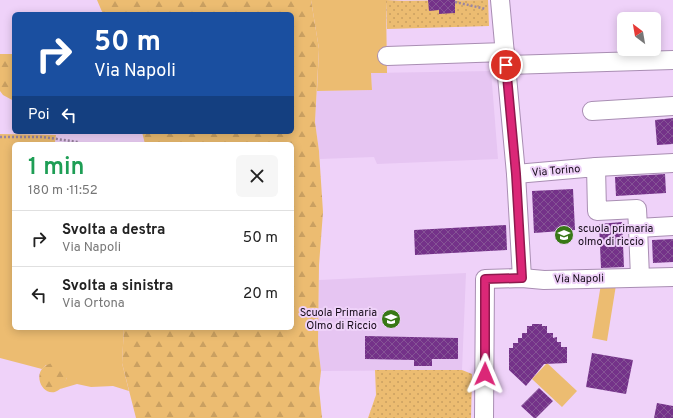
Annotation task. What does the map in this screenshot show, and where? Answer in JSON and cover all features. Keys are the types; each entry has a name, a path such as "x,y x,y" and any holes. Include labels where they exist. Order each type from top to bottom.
{"street":[{"path":"500,4 516,174 522,278"},
{"path":"387,56 506,59 673,60"},
{"path":"592,111 673,106"},
{"name":"Via Torino","path":"516,174 673,163"},
{"name":"Via Torino","path":"596,168 597,211 637,209 640,277"},
{"path":"638,228 673,226"},
{"name":"Via Napoli","path":"484,418 485,279 522,278 544,280 673,276"}],"path":[{"path":"455,2 489,10 500,4"},
{"path":"0,137 43,137 78,142"}],"shaded area":[{"path":"491,71 498,159 377,164 374,157 320,159 315,122 317,91 372,90 371,73"},
{"name":"Scuola Primaria Olmo di Riccio","path":"466,273 462,370 321,371 318,345 319,280"}],"green space":[{"path":"97,0 311,0 319,49 315,122 319,151 323,212 319,265 318,345 321,371 319,388 322,418 136,418 122,363 124,330 294,330 294,142 144,142 142,134 294,134 294,12 102,12"},
{"path":"311,0 403,0 386,1 387,73 371,73 372,90 317,91 319,49"},
{"path":"488,0 489,26 387,29 386,1"},
{"path":"0,54 12,54 12,100 3,95 0,91"},
{"path":"0,134 56,135 55,142 12,142 12,330 124,330 122,363 129,391 113,386 91,387 77,384 60,389 67,378 46,365 42,369 0,358"},
{"path":"601,284 616,285 607,341 592,338"},
{"path":"52,363 58,363 64,367 67,378 61,388 54,392 48,392 44,389 39,378 40,372 45,366"},
{"path":"547,363 577,391 562,407 532,379"},
{"path":"375,370 462,370 472,374 471,418 368,418 376,395"}],"building":[{"path":"428,0 455,0 455,13 439,14 439,10 429,11"},
{"path":"673,118 673,144 657,145 655,120"},
{"path":"665,174 666,193 616,196 615,177"},
{"path":"573,189 575,230 534,233 532,191"},
{"path":"622,222 624,267 601,268 599,224"},
{"path":"506,225 507,250 415,255 414,230"},
{"path":"673,239 673,262 653,263 652,240"},
{"path":"532,324 542,324 542,326 547,326 547,333 553,333 553,338 557,337 557,342 561,342 561,347 567,347 567,363 544,364 526,386 509,370 509,348 513,348 513,343 518,343 518,338 522,338 522,333 527,333 527,326 532,326"},
{"path":"365,336 458,338 458,359 432,359 432,366 414,366 414,360 365,359"},
{"path":"592,353 633,360 626,394 586,387"},
{"path":"539,388 553,401 536,418 534,418 521,406"},
{"path":"657,403 673,406 673,418 654,418"}],"place":[{"name":"scuola primaria olmo di riccio","path":"564,235"},
{"name":"Scuola Primaria Olmo di Riccio","path":"391,319"}],"route":[{"path":"485,374 485,279 522,278 522,247 506,65"}]}
